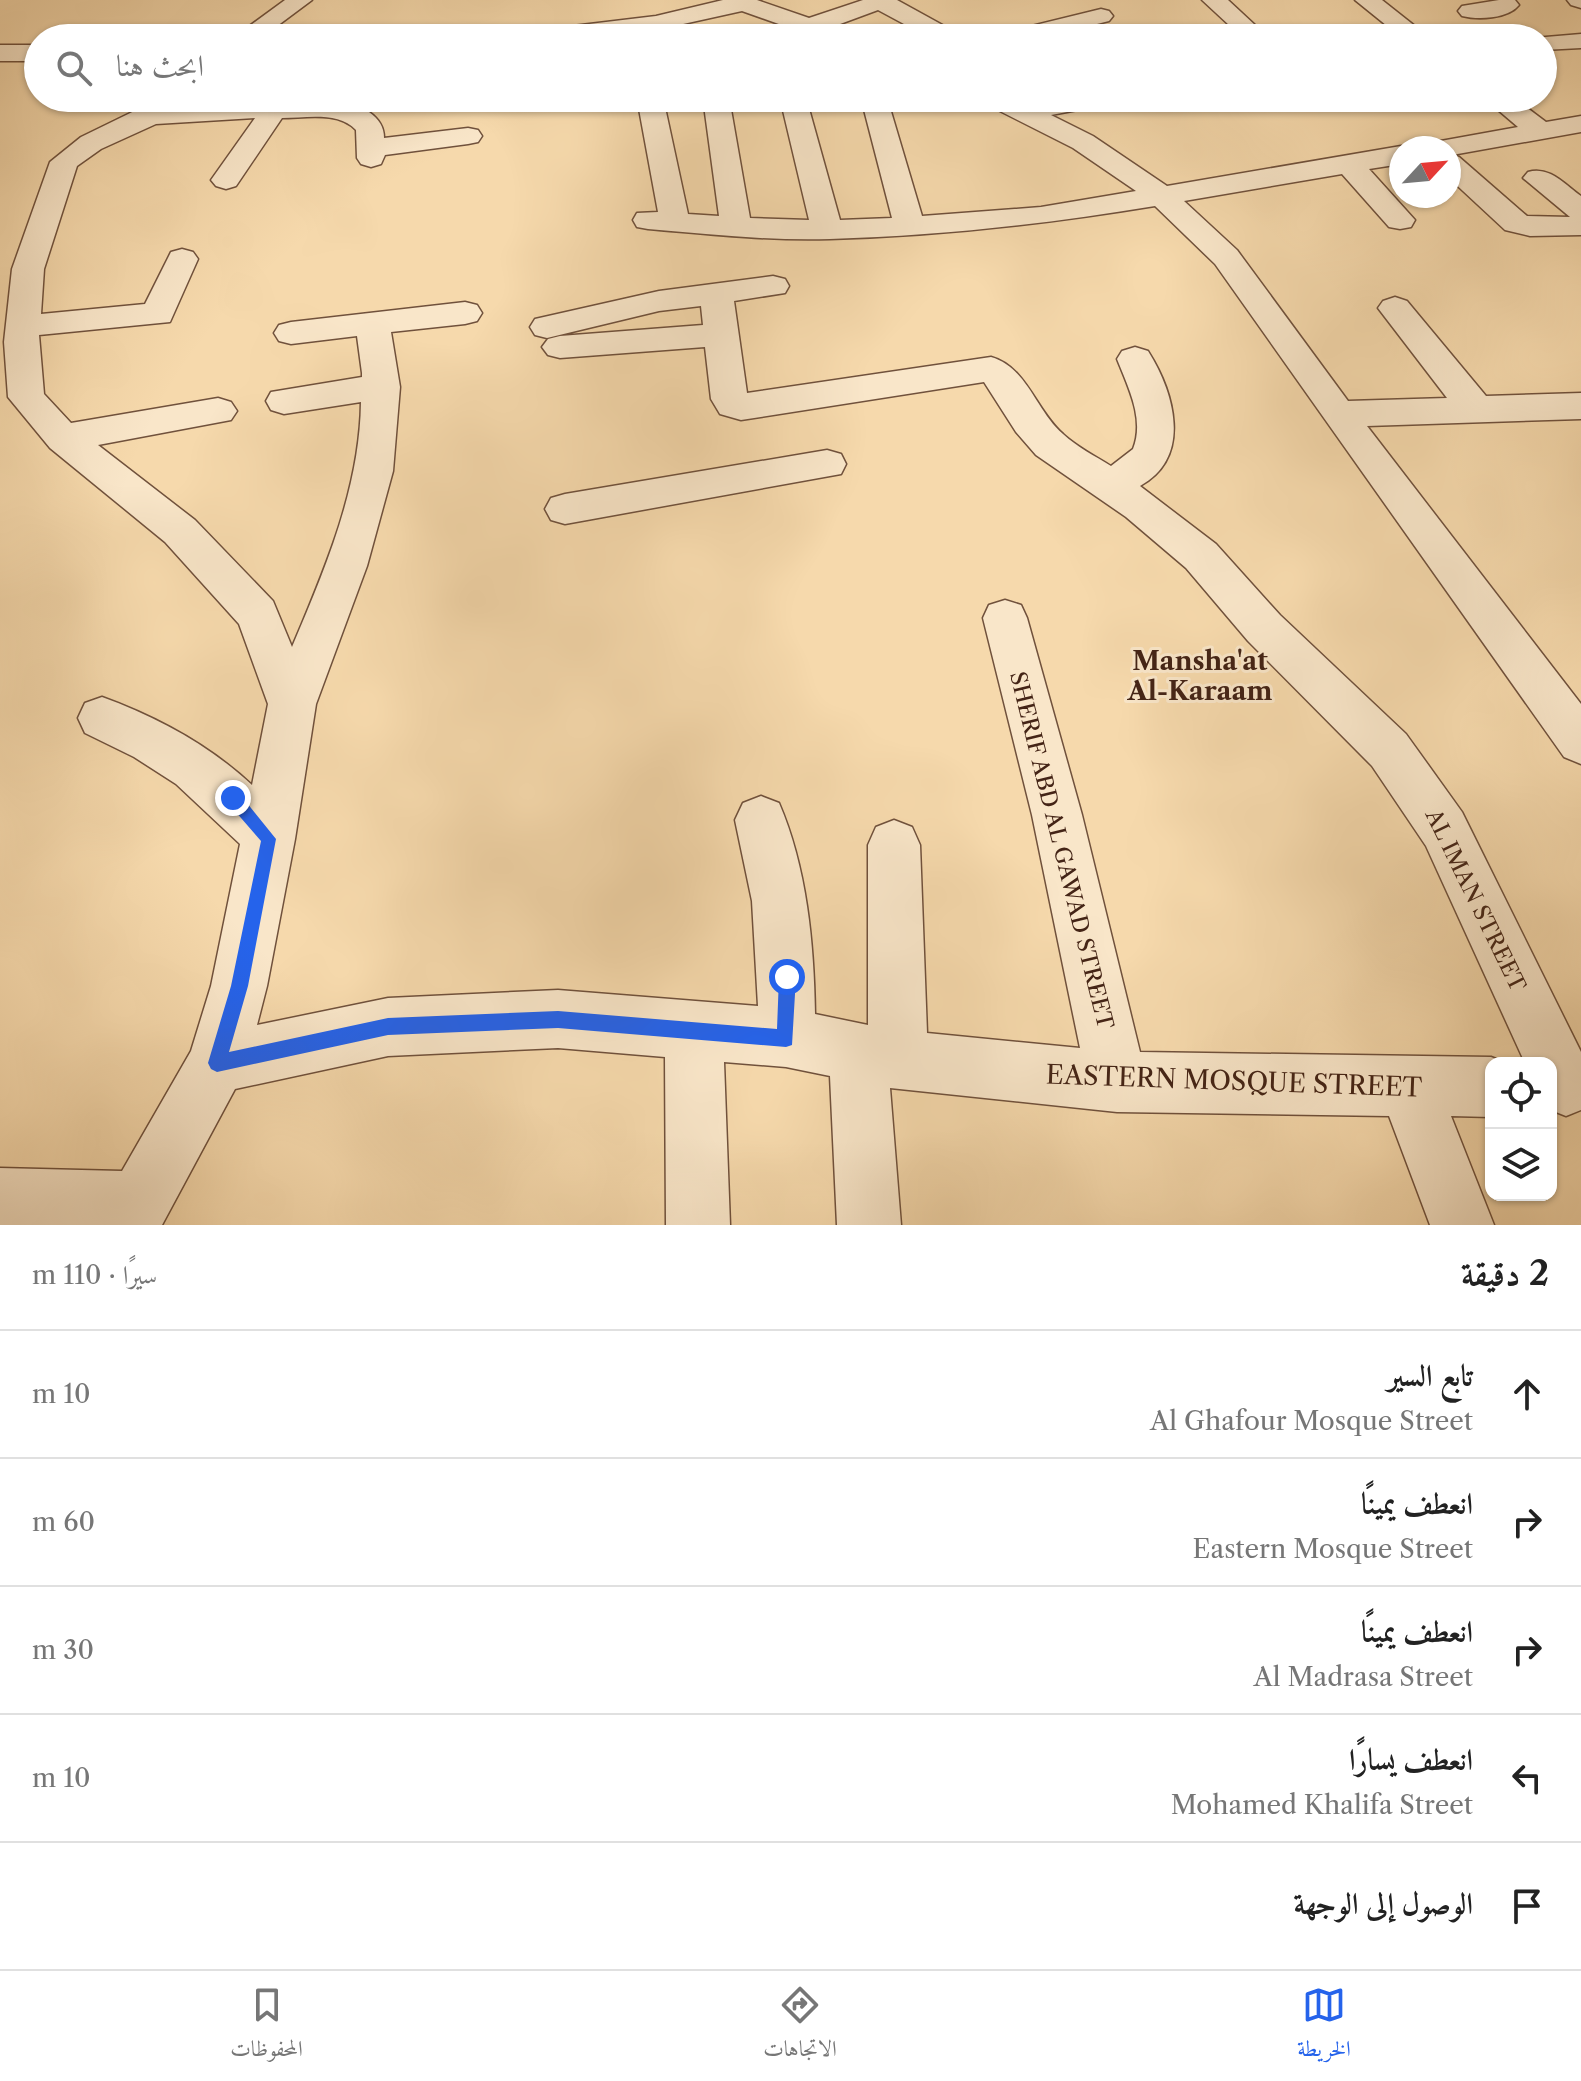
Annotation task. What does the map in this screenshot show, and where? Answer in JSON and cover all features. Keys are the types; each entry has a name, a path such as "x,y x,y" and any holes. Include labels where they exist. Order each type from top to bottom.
{"street":[{"path":"265,24 300,0"},
{"path":"1214,0 1241,24"},
{"path":"1367,0 1399,24"},
{"path":"817,24 883,1 923,24"},
{"path":"674,24 740,2 805,24"},
{"path":"1470,11 1504,8 1504,2"},
{"path":"1074,24 1100,16"},
{"path":"1557,42 1581,41"},
{"path":"0,53 24,53"},
{"path":"155,112 91,143 64,162 14,271 13,408 63,438 180,531 257,614 292,704"},
{"path":"226,180 273,112"},
{"path":"346,112 359,117 370,128 372,153 468,136"},
{"path":"651,112 662,221 736,227 827,230 910,228 1041,216 1389,157"},
{"path":"718,112 736,227"},
{"path":"797,112 827,230"},
{"path":"878,112 910,228"},
{"path":"1024,112 1083,142 1160,194 1226,257 1338,414 1580,737"},
{"path":"1516,112 1542,132"},
{"path":"1461,145 1581,124"},
{"path":"1349,164 1400,220"},
{"path":"1461,174 1513,221 1530,227 1581,226"},
{"path":"1538,178 1581,211"},
{"path":"15,337 158,314 182,259"},
{"path":"722,335 554,337 618,309 716,292 773,286"},
{"path":"716,292 729,399 752,477"},
{"path":"1395,308 1475,408"},
{"path":"291,333 465,313"},
{"path":"0,1200 133,1215 217,1063 239,986 292,704 366,504 379,442 382,387 372,324"},
{"path":"1108,485 1141,466 1152,451 1157,435 1157,419 1135,359"},
{"name":"AL IMAN STREET","path":"733,405 741,407 985,368 1002,377 1029,423 1050,445 1161,522 1201,556 1264,628 1389,750 1418,787 1444,829 1566,1087"},
{"path":"284,401 382,387"},
{"path":"1338,414 1581,406"},
{"path":"63,438 218,411"},
{"path":"565,509 827,464"},
{"name":"SHERIF ABD AL GAWAD STREET","path":"1005,618 1057,815 1117,1082"},
{"path":"102,718 150,738 193,766 233,798 269,839"},
{"path":"761,820 775,869 784,920 786,1038"},
{"path":"869,1225 894,845"},
{"name":"EASTERN MOSQUE STREET","path":"217,1063 388,1027 558,1019 786,1038 878,1056 1117,1082 1485,1087"},
{"path":"694,1031 698,1225"},
{"path":"1409,1088 1462,1225"}],"district":[{"name":"Mansha'at Al-Karaam","path":"1200,676"}],"route":[{"path":"233,798 269,839 239,986 217,1063 388,1027 558,1019 786,1038 787,977"}]}
